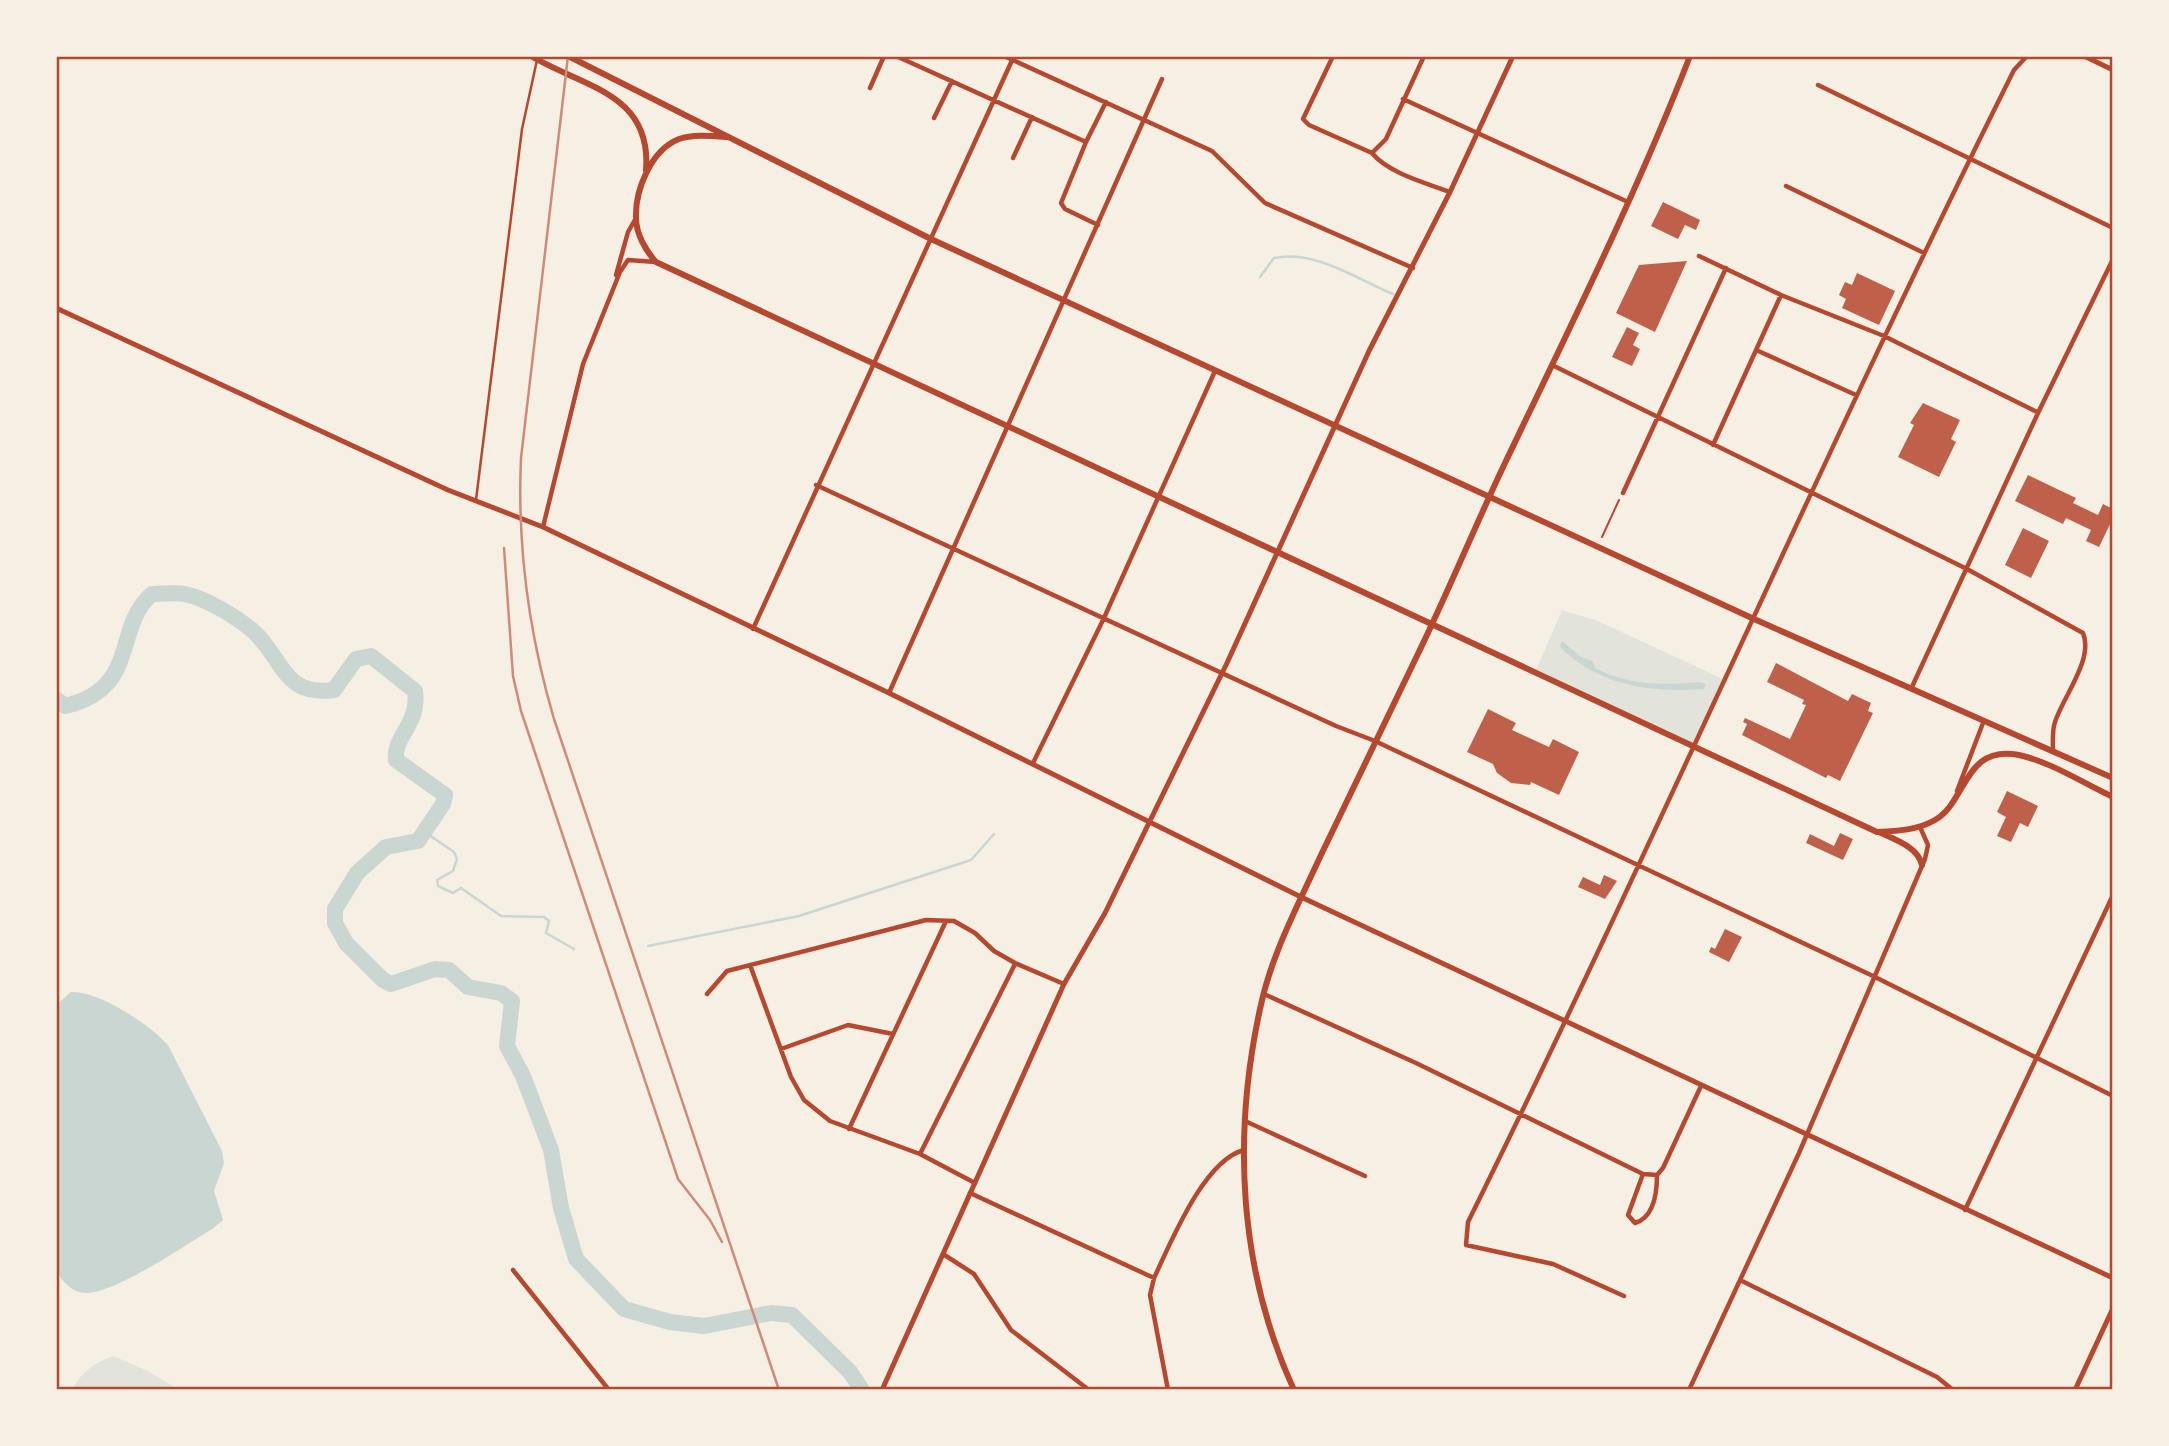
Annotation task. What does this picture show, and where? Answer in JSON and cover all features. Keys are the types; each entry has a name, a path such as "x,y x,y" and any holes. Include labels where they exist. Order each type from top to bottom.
{"main road":[{"path":"568,56 931,239 1754,619 1983,723 2053,750 2113,778"},
{"path":"1294,1390 1277,1354 1251,1260 1244,1150 1245,1121 1252,1049 1263,993 1301,897 1434,622 1628,202 1690,56"},
{"path":"535,57 614,96 641,127 648,148 636,218 647,252 656,262 1695,744 1912,850 1920,857 1922,865"},
{"path":"646,172 659,153 677,140 728,137"},
{"path":"1877,832 1920,827 1938,819 1972,771 1992,756 2018,755 2033,760 2113,797"}],"street":[{"path":"870,88 884,56"},
{"path":"896,56 1086,142"},
{"path":"1004,56 1212,151 1265,203 1413,268"},
{"path":"1333,56 1303,119 1309,125 1372,153 1377,159 1396,169 1450,192"},
{"path":"1372,153 1386,139 1423,56"},
{"path":"882,1390 1064,984 1105,913 1513,56"},
{"path":"1624,1296 1553,1264 1466,1245 1468,1222 1566,1022 1636,866 1754,619 1884,336 2014,70 2026,56"},
{"path":"2084,56 2113,70"},
{"path":"753,629 872,362 1013,58"},
{"path":"889,693 1162,79"},
{"path":"934,118 952,81"},
{"path":"1818,85 2113,228"},
{"path":"1403,99 1628,202"},
{"path":"1098,225 1065,209 1061,203 1106,102"},
{"path":"1013,158 1031,117"},
{"path":"1786,186 1924,253"},
{"path":"543,527 583,364 615,283 628,232 636,218"},
{"path":"1699,256 1781,295 1884,336 2038,412"},
{"path":"1911,690 2038,412 2113,259"},
{"path":"615,283 628,260 656,262"},
{"path":"1623,493 1726,268"},
{"path":"1713,445 1781,295"},
{"path":"56,308 414,475 543,527 1033,763 1301,897 2113,1278"},
{"path":"1756,350 1856,396"},
{"path":"1552,365 1967,569 2083,633 2087,642 2083,658 2053,725 2053,750"},
{"path":"1033,763 1104,618 1215,371"},
{"path":"816,485 1375,741 1873,976 2113,1096"},
{"path":"1956,795 1983,723"},
{"path":"1689,1390 1742,1281 1922,865 1928,845 1920,827"},
{"path":"1965,1210 2113,895"},
{"path":"707,994 727,971 926,920 954,921 975,933 994,951 1064,984"},
{"path":"849,1129 946,920"},
{"path":"920,1154 1015,963"},
{"path":"750,965 804,1100 830,1121 920,1154 975,1182"},
{"path":"1263,993 1643,1174 1657,1175"},
{"path":"781,1048 848,1025 893,1034"},
{"path":"1643,1174 1628,1215 1635,1223 1645,1217 1655,1201 1657,1175 1667,1160 1701,1086"},
{"path":"1245,1121 1365,1176"},
{"path":"1168,1390 1150,1294 1154,1278 1212,1172 1233,1153 1244,1150"},
{"path":"970,1193 1154,1278"},
{"path":"943,1254 974,1274 1011,1330 1089,1390"},
{"path":"513,1270 609,1390"},
{"path":"1742,1281 1937,1377 1953,1390"},
{"path":"2075,1390 2113,1308"}],"lane":[{"path":"477,500 522,129 535,57"}],"path":[{"path":"1602,537 1623,493"}],"shaded area":[{"path":"1562,610 1598,621 1725,680 1695,744 1536,670"},
{"path":"1562,641 1581,657 1593,661 1595,668 1621,678 1646,683 1706,684 1704,689 1665,690 1627,684 1592,671 1575,660 1560,647"},
{"path":"71,992 95,997 123,1010 168,1045 222,1151 224,1163 214,1191 223,1220 149,1268 113,1286 85,1293 68,1286 56,1271 56,1005"},
{"path":"113,1356 148,1371 179,1390 72,1390 89,1369"}],"building":[{"path":"1663,202 1700,220 1696,230 1685,225 1678,239 1651,226"},
{"path":"1687,261 1655,332 1616,313 1639,265"},
{"path":"1857,273 1895,291 1879,325 1842,308 1846,299 1839,295 1845,282 1852,285"},
{"path":"1627,327 1639,333 1633,345 1640,349 1632,366 1612,357"},
{"path":"1923,403 1960,420 1951,439 1956,442 1939,477 1898,457 1914,425 1910,423"},
{"path":"2028,475 2076,498 2073,503 2098,515 2103,504 2113,509 2113,518 2099,547 2086,541 2091,530 2066,518 2063,524 2015,501"},
{"path":"2023,528 2049,541 2031,578 2005,565"},
{"path":"1776,663 1848,701 1852,694 1871,703 1868,711 1873,713 1840,781 1828,775 1826,778 1742,735 1747,724 1743,722 1745,718 1790,739 1806,705 1802,704 1804,700 1767,682"},
{"path":"1488,709 1516,723 1512,730 1549,747 1553,739 1579,752 1559,795 1531,782 1530,785 1511,783 1497,773 1493,764 1467,752"},
{"path":"2007,791 2038,806 2028,827 2020,823 2011,842 1997,836 2006,817 1997,812"},
{"path":"1840,833 1853,839 1843,860 1806,843 1810,834 1834,846"},
{"path":"1604,875 1617,881 1605,899 1578,887 1583,877 1600,885"},
{"path":"1725,929 1742,937 1729,962 1709,952 1711,947 1715,949"}],"waterway":[{"path":"1260,277 1274,258 1289,256 1319,261 1393,294"},
{"path":"56,699 65,706 89,698 105,686 115,672 140,608 152,594 173,593 202,600 252,630 286,673 304,688 317,691 334,690 356,659 371,656 415,691 414,712 398,744 396,760 445,795 443,804 418,841 386,847 357,873 335,909 335,923 346,943 383,980 391,984 435,969 449,970 468,987 501,993 512,1001 507,1046 523,1076 551,1150 561,1208 576,1259 624,1309 670,1322 704,1326 771,1313 792,1315 850,1372 862,1390"},
{"path":"426,833 454,852 457,859 453,871 437,880 438,886 453,893 461,888 501,916 544,917 549,921 546,933 574,949"},
{"path":"648,946 799,916 971,860 994,834"}],"railway":[{"path":"568,56 521,458 523,557 532,623 554,719 779,1390"},
{"path":"504,548 513,676 521,711 678,1179 710,1220 722,1242"}]}
